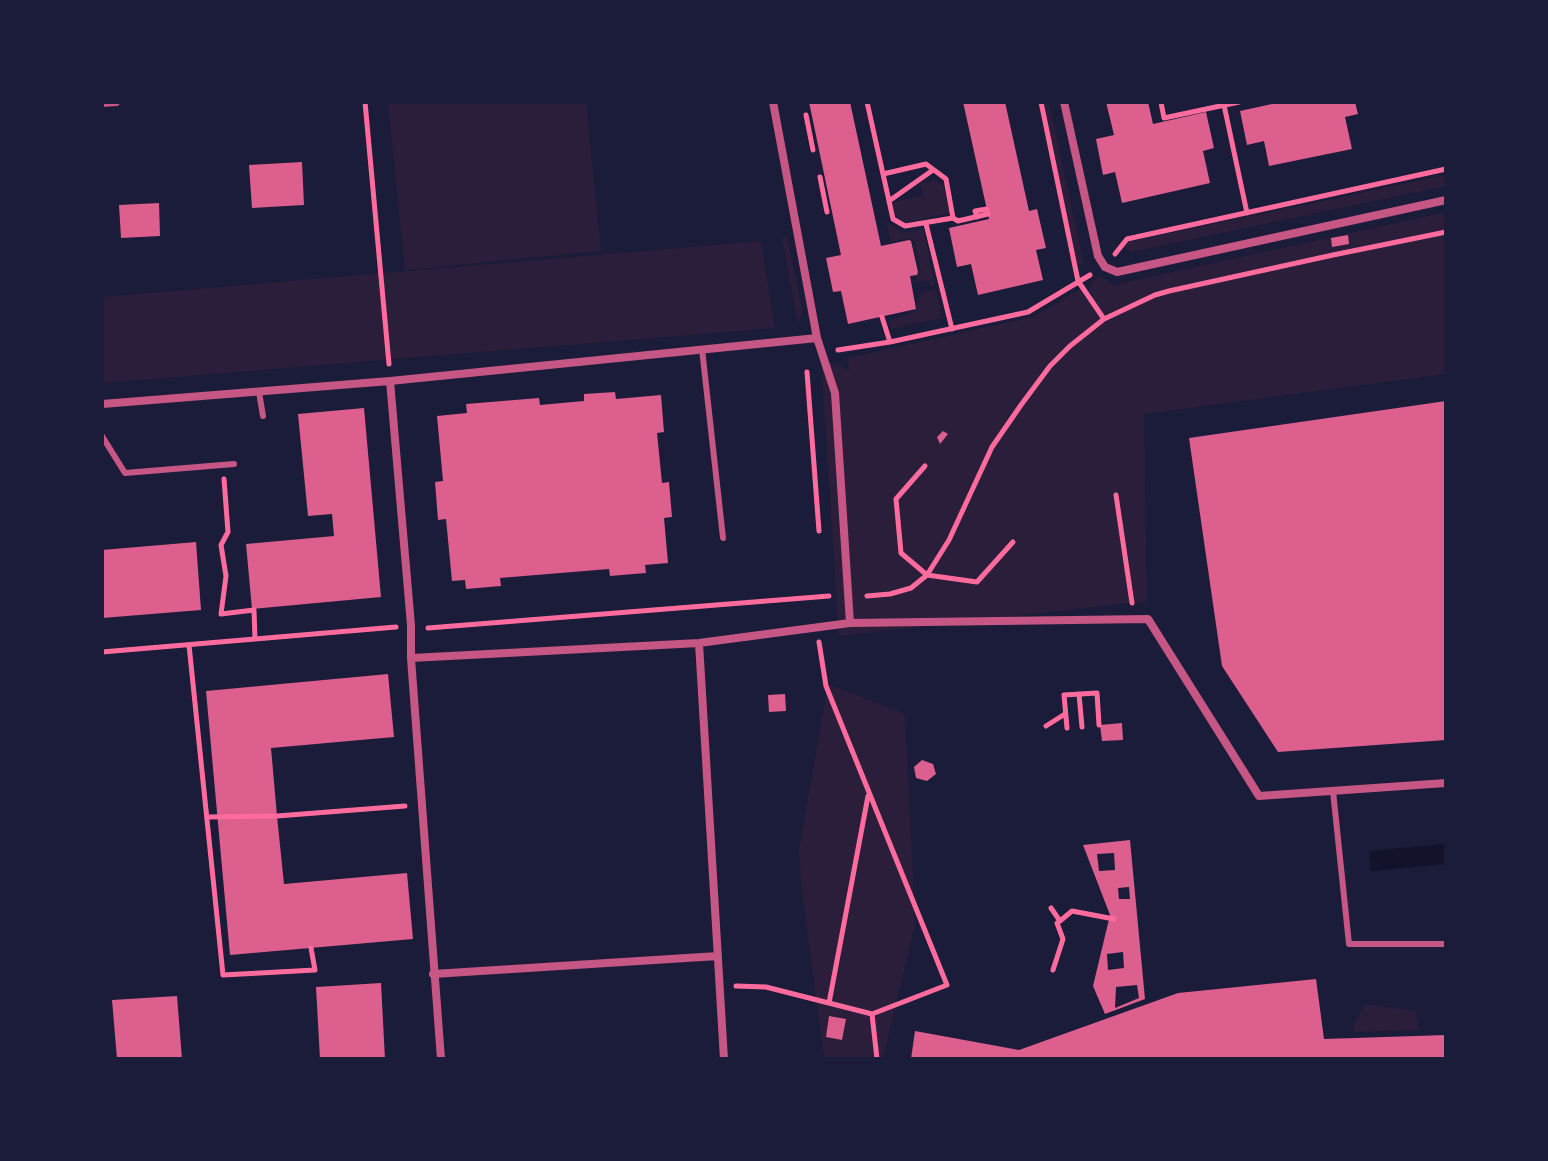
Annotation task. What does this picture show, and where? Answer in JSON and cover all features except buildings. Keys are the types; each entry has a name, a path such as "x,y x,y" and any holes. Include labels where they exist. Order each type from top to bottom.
{"street":[{"path":"102,103 116,102"},
{"path":"773,102 817,338 835,393 850,623"},
{"path":"1064,102 1098,256 1105,267 1117,272 1446,200"},
{"path":"102,404 390,381 817,338"},
{"path":"390,381 411,625 441,1059"},
{"path":"411,658 699,643 850,623 1148,619 1259,796 1446,783"},
{"path":"699,643 724,1059"},
{"path":"433,974 718,956"}],"lane":[{"path":"702,349 723,538"},
{"path":"259,392 263,416"},
{"path":"102,436 125,473 234,464"},
{"path":"1333,791 1349,944 1446,944"}],"path":[{"path":"365,102 390,381"},
{"path":"867,102 893,219 905,226 953,218 958,221 988,211"},
{"path":"1041,102 1078,281 1104,319"},
{"path":"1161,102 1164,118 1239,102"},
{"path":"1188,102 1190,112"},
{"path":"1224,105 1247,213"},
{"path":"806,115 813,150"},
{"path":"797,135 810,133"},
{"path":"883,174 926,164 946,179 953,218"},
{"path":"817,338 839,351 1028,312 1105,267 1127,239 1446,169"},
{"path":"889,201 933,170"},
{"path":"820,177 827,212"},
{"path":"926,224 952,329"},
{"path":"850,597 890,594 911,588 927,575 949,540 992,447 1021,405 1050,366 1104,319 1169,291 1446,232"},
{"path":"882,317 890,342"},
{"path":"795,340 806,358 819,531"},
{"path":"223,465 228,532 221,545 226,576 221,614 254,610 255,639"},
{"path":"925,466 896,499 901,553 927,575 977,582 1013,542"},
{"path":"1116,495 1135,620"},
{"path":"102,652 411,625 416,629 829,596"},
{"path":"719,985 766,987 872,1014 947,985 826,686 819,642"},
{"path":"189,645 223,975 315,970 311,948"},
{"path":"1067,728 1064,695 1097,693 1099,725"},
{"path":"1079,694 1082,727"},
{"path":"1046,726 1065,714"},
{"path":"829,1003 869,795"},
{"path":"207,817 277,816 406,806"},
{"path":"1051,908 1060,921"},
{"path":"1053,970 1063,939 1057,923 1072,911 1114,919"},
{"path":"872,1014 877,1059"}],"shaded area":[{"path":"586,102 601,251 405,270 388,103"},
{"path":"1044,102 1049,102 1084,264 1077,265"},
{"path":"1446,175 1446,186 1132,252 1123,248 1127,242"},
{"path":"936,180 944,187 949,213 906,223 894,215 892,202 923,196 920,183"},
{"path":"1446,212 1446,374 1144,414 1147,601 839,636 821,359 849,370 848,358 1033,317 1080,289 1087,301 1093,297 1089,288 1101,276 1113,285"},
{"path":"886,221 904,233 923,228 935,285 931,286 929,280 918,283 917,275 921,271 914,240 891,242"},
{"path":"787,236 803,312 798,324 782,239"},
{"path":"761,241 775,328 102,383 102,297"},
{"path":"936,289 942,318 891,329 889,320 916,310 920,293"},
{"path":"828,684 905,714 915,924 883,1059 824,1059 799,850"},
{"path":"1446,844 1446,864 1371,871 1369,851"},
{"path":"1366,1004 1416,1011 1419,1030 1354,1032 1353,1025"}]}
